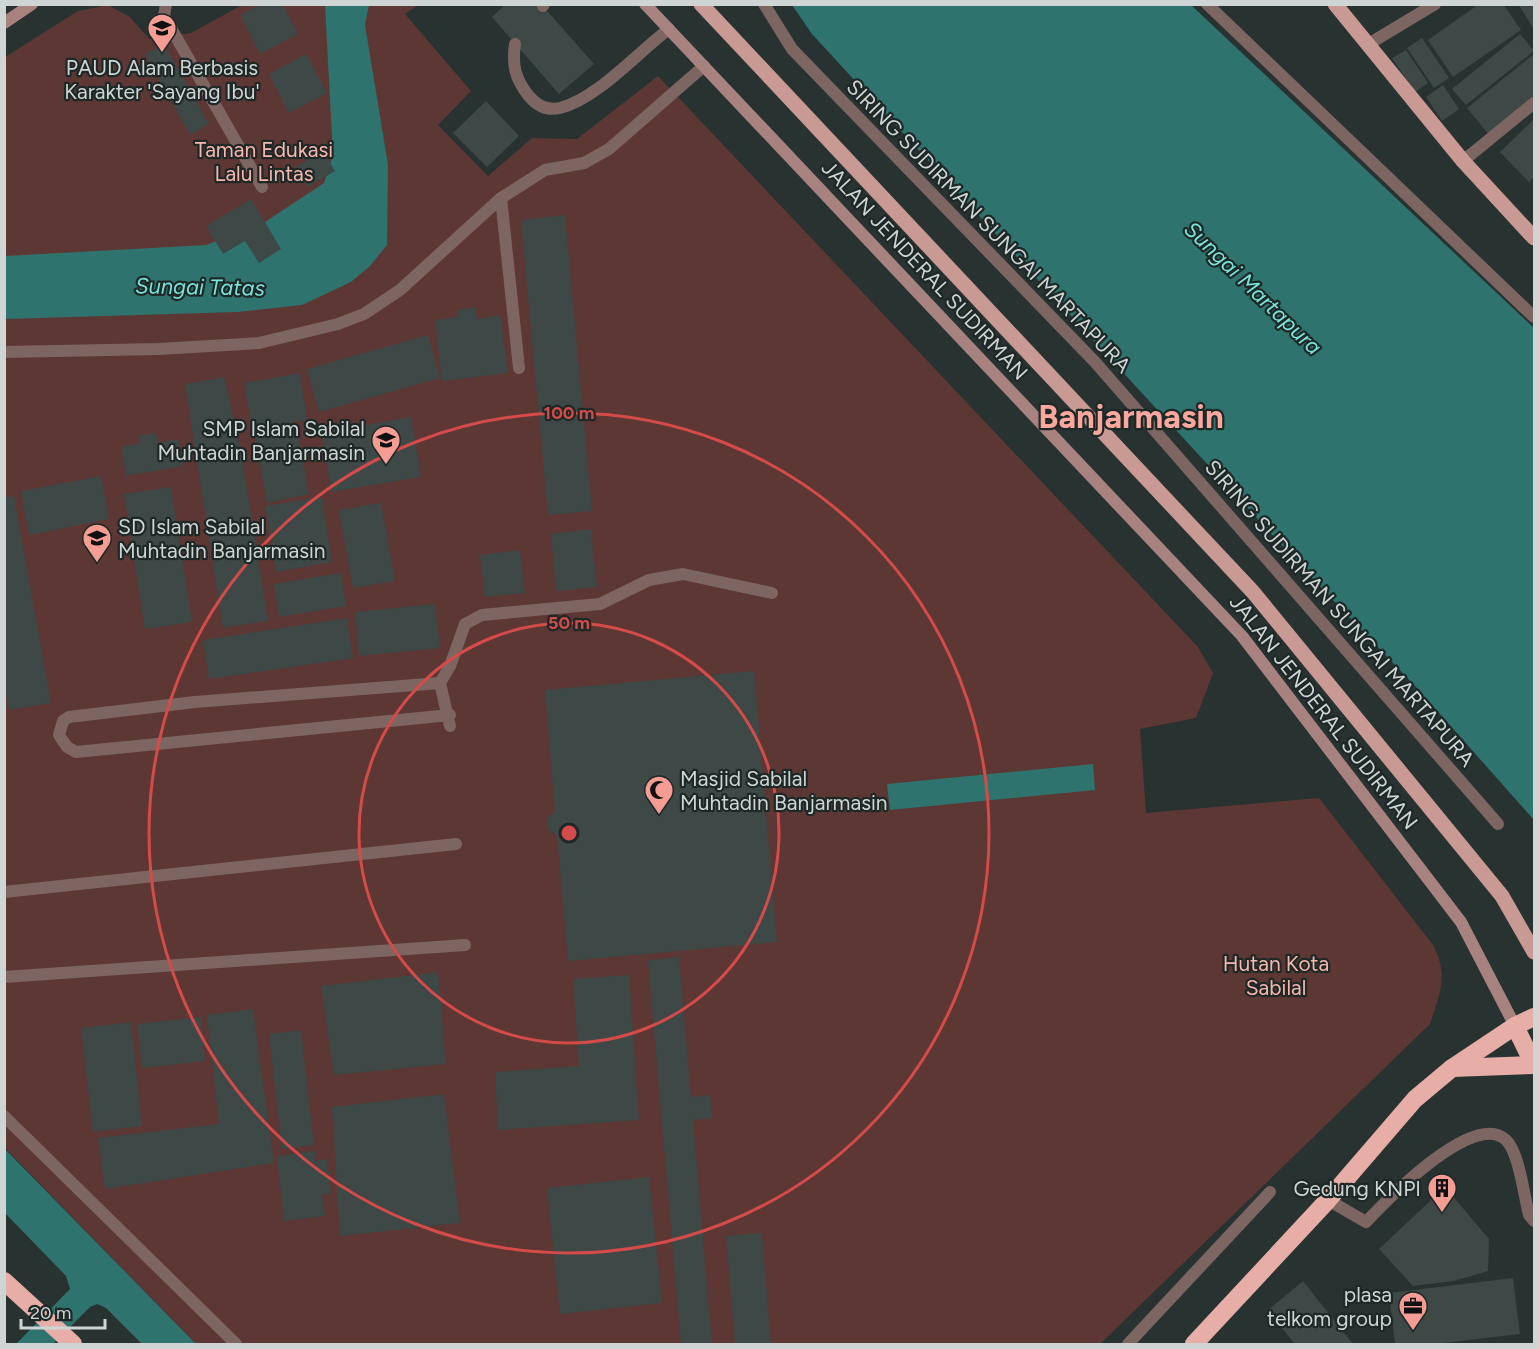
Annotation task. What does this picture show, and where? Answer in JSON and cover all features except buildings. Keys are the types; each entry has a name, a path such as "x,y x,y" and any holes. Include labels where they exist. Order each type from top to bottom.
{"highway":[{"path":"1194,1344 1328,1200 1415,1099 1452,1068 1515,1026 1534,1017"},
{"path":"1452,1068 1534,1065 1515,1026"},
{"path":"8,1290 32,1305 69,1340"}],"main road":[{"path":"4,23 32,4"},
{"name":"JALAN JENDERAL SUDIRMAN","path":"645,4 1242,636 1461,922 1515,1026"},
{"name":"JALAN JENDERAL SUDIRMAN","path":"701,4 1253,592 1502,896 1534,952"},
{"path":"1335,4 1463,161 1534,238"}],"street":[{"path":"166,4 164,16 262,187"},
{"name":"SIRING SUDIRMAN SUNGAI MARTAPURA","path":"764,4 792,49 1095,362 1498,824"},
{"path":"1207,4 1534,317"},
{"path":"1367,45 1435,4"},
{"path":"515,44 513,67 523,89 534,103 545,108 560,108 601,84 669,29"},
{"path":"4,352 159,349 259,343 339,324 382,304 501,198 544,170 584,163 600,154 704,66"},
{"path":"1463,161 1534,103"},
{"path":"501,198 519,368"},
{"path":"440,682 195,702 69,717 63,721 60,735 67,747 76,752 450,721 440,682 450,666 465,624 482,615 600,604 650,580 683,574 772,593"},
{"path":"4,892 456,844"},
{"path":"4,977 465,945"},
{"path":"4,1116 237,1344"},
{"path":"1328,1200 1366,1222 1395,1192 1438,1156 1460,1142 1486,1134 1505,1138 1513,1151 1529,1215 1534,1221"},
{"path":"1128,1344 1270,1192"}],"green space":[{"path":"108,5 130,17 149,39 191,33 242,5 418,5 405,14 471,91 438,125 488,176 532,138 577,139 658,76 1198,647 1213,673 1196,718 1140,729 1146,813 1319,798 1433,945 1442,975 1440,994 1430,1024 1100,1344 196,1344 5,1148 5,57 78,11"}],"water":[{"name":"Sungai Tatas","path":"325,5 369,5 365,25 388,165 387,245 370,266 351,282 302,305 238,312 5,319 5,256 206,245 265,222 324,183 333,155"},
{"name":"Sungai Martapura","path":"792,5 1191,5 1534,328 1534,820 1416,687 1311,577 812,34"},
{"path":"1093,764 1095,790 890,810 887,784"},
{"path":"4,1148 196,1344 142,1344 106,1308 97,1304 90,1307 53,1344 16,1344 70,1289 66,1276 5,1213"}],"place":[{"name":"PAUD Alam Berbasis Karakter 'Sayang Ibu'","path":"162,54"},
{"name":"SMP Islam Sabilal Muhtadin Banjarmasin","path":"386,466"},
{"name":"SD Islam Sabilal Muhtadin Banjarmasin","path":"97,564"},
{"name":"Masjid Sabilal Muhtadin Banjarmasin","path":"659,816"},
{"name":"Gedung KNPI","path":"1442,1214"},
{"name":"plasa telkom group","path":"1413,1332"}],"district":[{"name":"Banjarmasin","path":"1131,416"}],"park label":[{"name":"Taman Edukasi Lalu Lintas","path":"264,161"},
{"name":"Hutan Kota Sabilal","path":"1276,975"}]}
